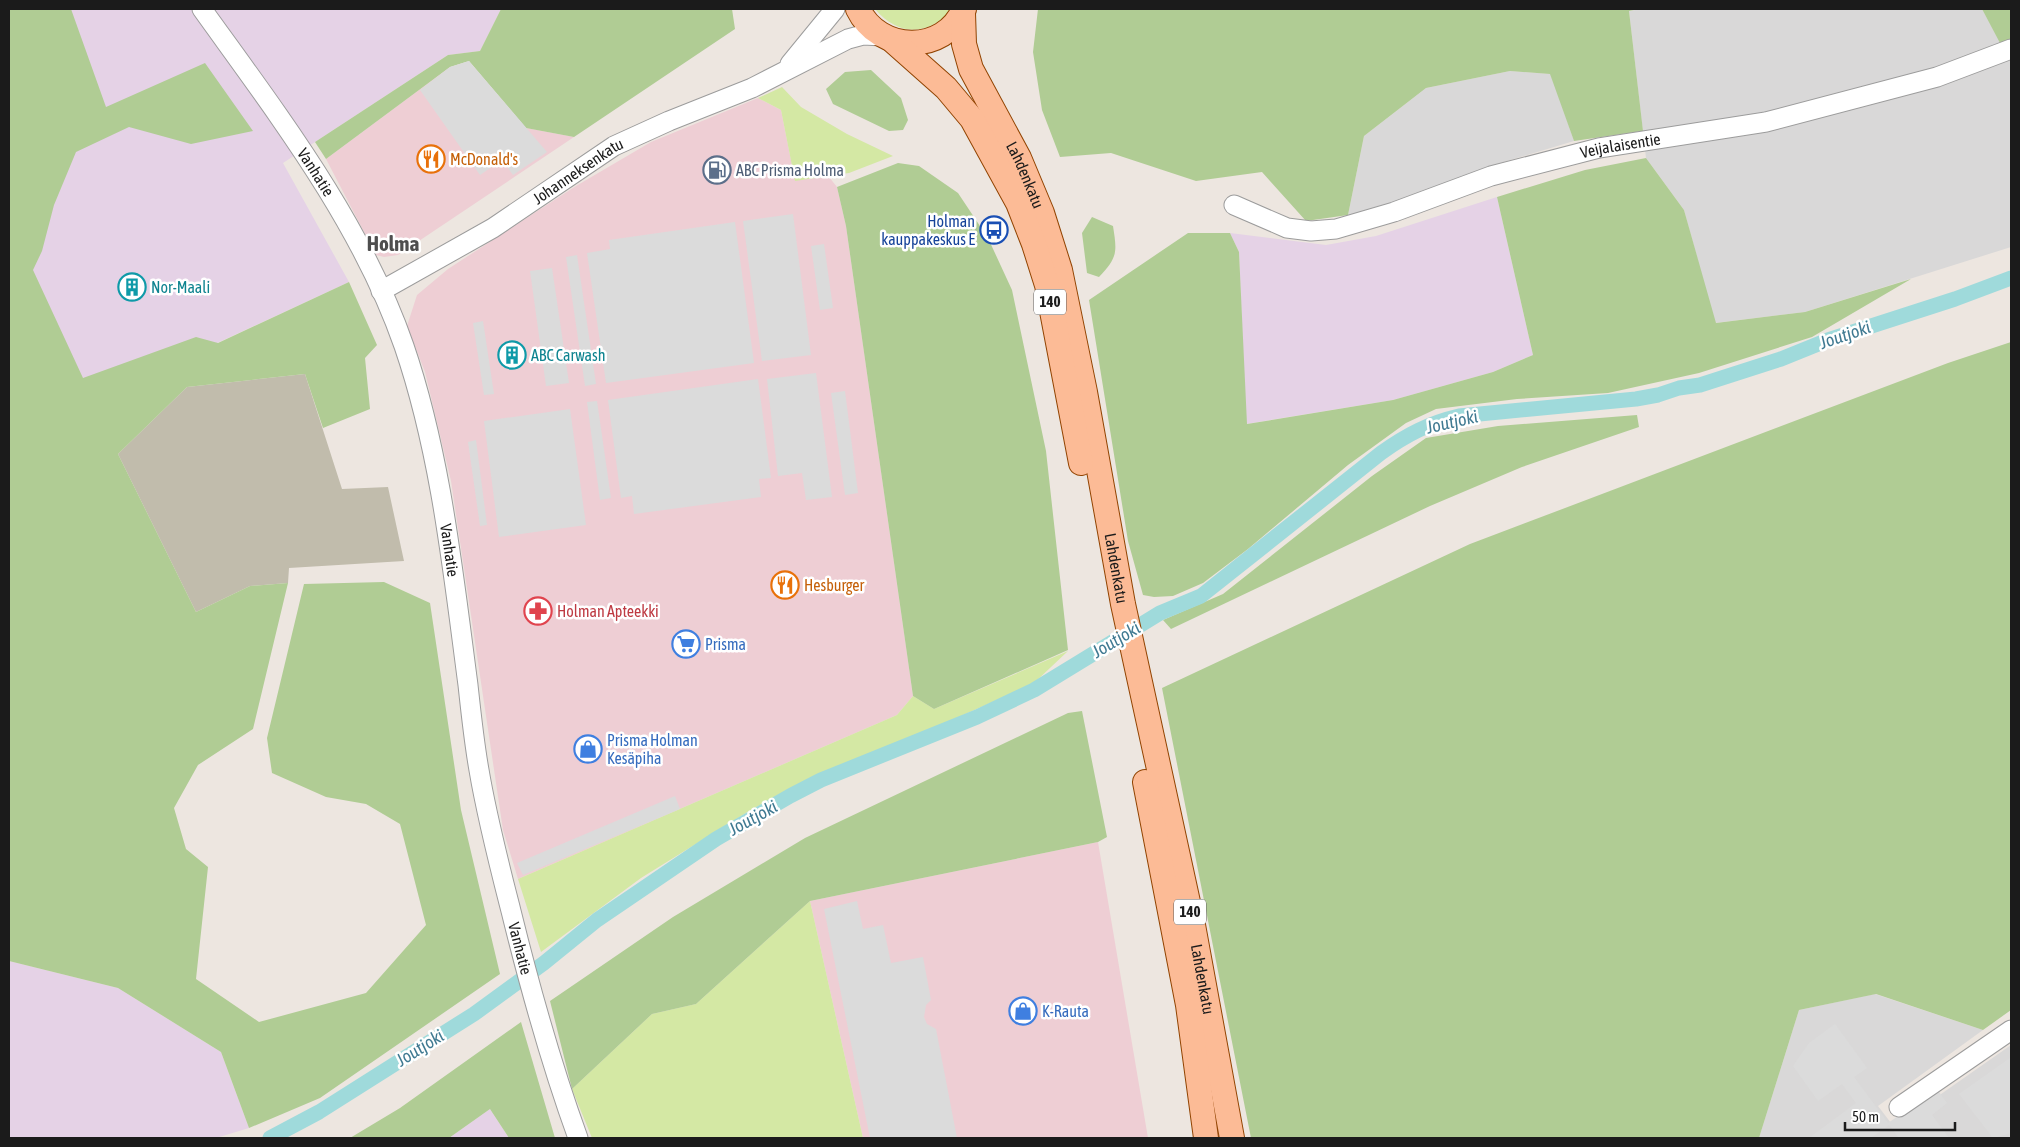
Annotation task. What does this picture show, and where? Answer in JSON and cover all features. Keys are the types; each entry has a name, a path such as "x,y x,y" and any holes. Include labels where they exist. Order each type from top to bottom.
{"main road":[{"name":"140","path":"858,9 868,24 888,38 904,43 922,42 946,32 964,11"},
{"name":"Lahdenkatu","path":"964,11 964,44 970,69 1019,158 1042,212 1060,270 1085,392 1116,606"},
{"name":"Lahdenkatu","path":"888,38 946,88 972,119 999,165 1022,211 1047,285 1134,689 1193,925 1232,1138"},
{"name":"Lahdenkatu","path":"1134,689 1188,1005 1206,1138"}],"street":[{"name":"Vanhatie","path":"202,9 292,137 351,230 381,292 403,344 425,416 452,564 478,769 491,836 522,956 561,1092 578,1138"},
{"name":"Johanneksenkatu","path":"785,70 835,9"},
{"name":"Johanneksenkatu","path":"381,292 493,228 614,146 669,121 752,88 848,39 864,35 888,38"},
{"name":"Veijalaisentie","path":"1234,205 1287,228 1311,231 1336,229 1394,212 1491,176 1599,148 1766,122 1937,76 2011,49"},
{"path":"1898,1107 2011,1030"}],"shaded area":[{"path":"9,9 501,9 480,51 448,55 283,163 349,282 70,411 9,288"},
{"path":"1641,9 1982,9 2011,61 2011,247 1805,312 1715,323 1684,210 1646,158 1629,11"},
{"path":"469,61 547,152 513,175 502,160 480,175 420,90 450,67"},
{"path":"450,67 526,128 574,137 398,255 384,257 376,255 326,159"},
{"path":"1510,71 1551,74 1574,141 1487,167 1366,213 1348,215 1364,136 1426,88"},
{"path":"758,98 781,110 795,180 829,177 837,187 846,226 913,696 897,715 518,879 503,830 451,481 425,372 407,326 417,295 448,269 576,186 651,142"},
{"path":"1497,197 1533,355 1493,372 1393,400 1246,424 1239,252 1230,233 1326,245 1376,236"},
{"path":"793,214 811,355 762,361 743,221"},
{"path":"735,222 754,363 606,383 587,253 610,249 609,240"},
{"path":"824,244 833,308 820,310 811,246"},
{"path":"577,255 596,384 585,386 566,257"},
{"path":"552,268 569,383 546,386 530,271"},
{"path":"483,321 494,394 484,395 473,323"},
{"path":"816,373 832,497 806,500 802,473 778,476 767,379"},
{"path":"305,374 342,489 388,487 404,561 289,568 288,583 250,586 196,612 118,454 187,387"},
{"path":"758,379 771,478 759,479 761,497 634,514 632,496 621,498 608,400"},
{"path":"845,391 858,493 845,495 831,393"},
{"path":"597,401 611,498 600,500 587,402"},
{"path":"570,409 586,525 499,537 484,421"},
{"path":"476,440 487,525 480,526 468,442"},
{"path":"675,796 680,809 523,875 517,863"},
{"path":"1098,842 1148,1138 863,1138 810,901"},
{"path":"857,901 863,929 883,925 891,963 923,957 931,1000 926,1005 924,1017 927,1024 936,1029 957,1138 870,1138 824,909"},
{"path":"9,961 118,988 221,1052 249,1128 216,1138 9,1138"},
{"path":"1875,994 1983,1030 1878,1106 1894,1127 2011,1045 2011,1138 1759,1138 1799,1010"},
{"path":"1835,1024 1867,1068 1854,1077 1888,1123 1937,1089 1947,1103 1932,1115 1949,1138 1899,1138 1889,1125 1871,1138 1809,1138 1856,1103 1842,1084 1818,1101 1793,1066 1809,1043"},
{"path":"2010,1058 2011,1133 1993,1138 1959,1094"},
{"path":"490,1109 509,1138 449,1138"}],"green space":[{"path":"9,9 71,9 106,107 205,63 253,131 191,144 129,127 76,152 54,205 42,251 33,270 83,378 196,337 218,343 349,282 377,345 365,358 370,409 323,428 305,374 187,387 118,454 196,612 250,586 288,583 253,729 198,765 174,808 186,849 208,867 196,979 259,1022 366,993 426,925 400,824 366,804 326,797 272,773 267,738 304,584 384,582 430,603 461,810 500,974 320,1098 249,1128 221,1052 118,988 9,961"},
{"path":"501,9 732,9 735,29 574,137 526,128 469,61 450,67 326,159 315,142 448,55 480,51"},
{"path":"875,9 954,9 934,24 914,30 894,25"},
{"path":"1038,9 1639,9 1629,11 1643,131 1574,141 1550,74 1510,71 1426,88 1364,136 1348,215 1306,221 1262,172 1196,181 1111,153 1060,157 1042,110 1033,52"},
{"path":"1982,9 2011,9 2011,39 2000,43"},
{"path":"871,70 901,98 908,120 903,130 889,131 833,104 826,89 845,72"},
{"path":"782,87 801,107 847,134 893,156 849,173 795,181 781,110 758,98"},
{"path":"1646,158 1684,210 1716,323 1805,312 1911,279 1812,337 1699,373 1608,393 1517,399 1436,409 1406,423 1348,465 1248,549 1203,583 1173,596 1154,597 1143,595 1128,541 1089,300 1188,233 1230,233 1239,252 1247,424 1393,400 1493,372 1533,355 1497,197 1585,170"},
{"path":"898,163 919,166 958,193 988,238 1012,290 1046,451 1068,650 934,709 913,696 846,226 837,187"},
{"path":"1092,217 1113,226 1115,254 1110,264 1099,277 1087,273 1082,233"},
{"path":"2011,342 2011,1010 1983,1030 1876,994 1799,1010 1759,1138 1251,1138 1162,688 1470,544 1948,363"},
{"path":"1637,415 1639,427 1522,467 1430,506 1171,629 1163,620 1223,594 1372,476 1426,438 1498,426"},
{"path":"1068,651 1033,684 920,734 823,772 749,811 641,878 541,952 518,879 897,715 913,696 934,709"},
{"path":"1082,711 1107,837 1098,842 810,901 696,1004 652,1014 572,1089 550,1001 673,917 805,838 1068,713"},
{"path":"810,901 863,1138 592,1138 572,1089 652,1014 696,1004"},
{"path":"521,1022 555,1138 509,1138 490,1109 449,1138 350,1138 400,1108"}],"waterway":[{"name":"Joutjoki","path":"270,1138 319,1112 474,1014 544,963 597,920 716,839 821,780 977,717 1034,690 1160,613 1201,596 1381,453 1418,430 1459,416 1636,399 1658,395 1679,388 1700,385 1781,359 1828,340 1955,299 2011,278"}],"place":[{"name":"McDonald's","path":"431,159"},
{"name":"ABC Prisma Holma","path":"717,170"},
{"name":"Holman kauppakeskus E","path":"994,230"},
{"name":"Nor-Maali","path":"132,287"},
{"name":"ABC Carwash","path":"512,355"},
{"name":"Hesburger","path":"785,585"},
{"name":"Holman Apteekki","path":"538,611"},
{"name":"Prisma","path":"686,644"},
{"name":"Prisma Holman Kesäpiha","path":"588,749"},
{"name":"K-Rauta","path":"1023,1011"}],"district":[{"name":"Holma","path":"393,244"}]}
